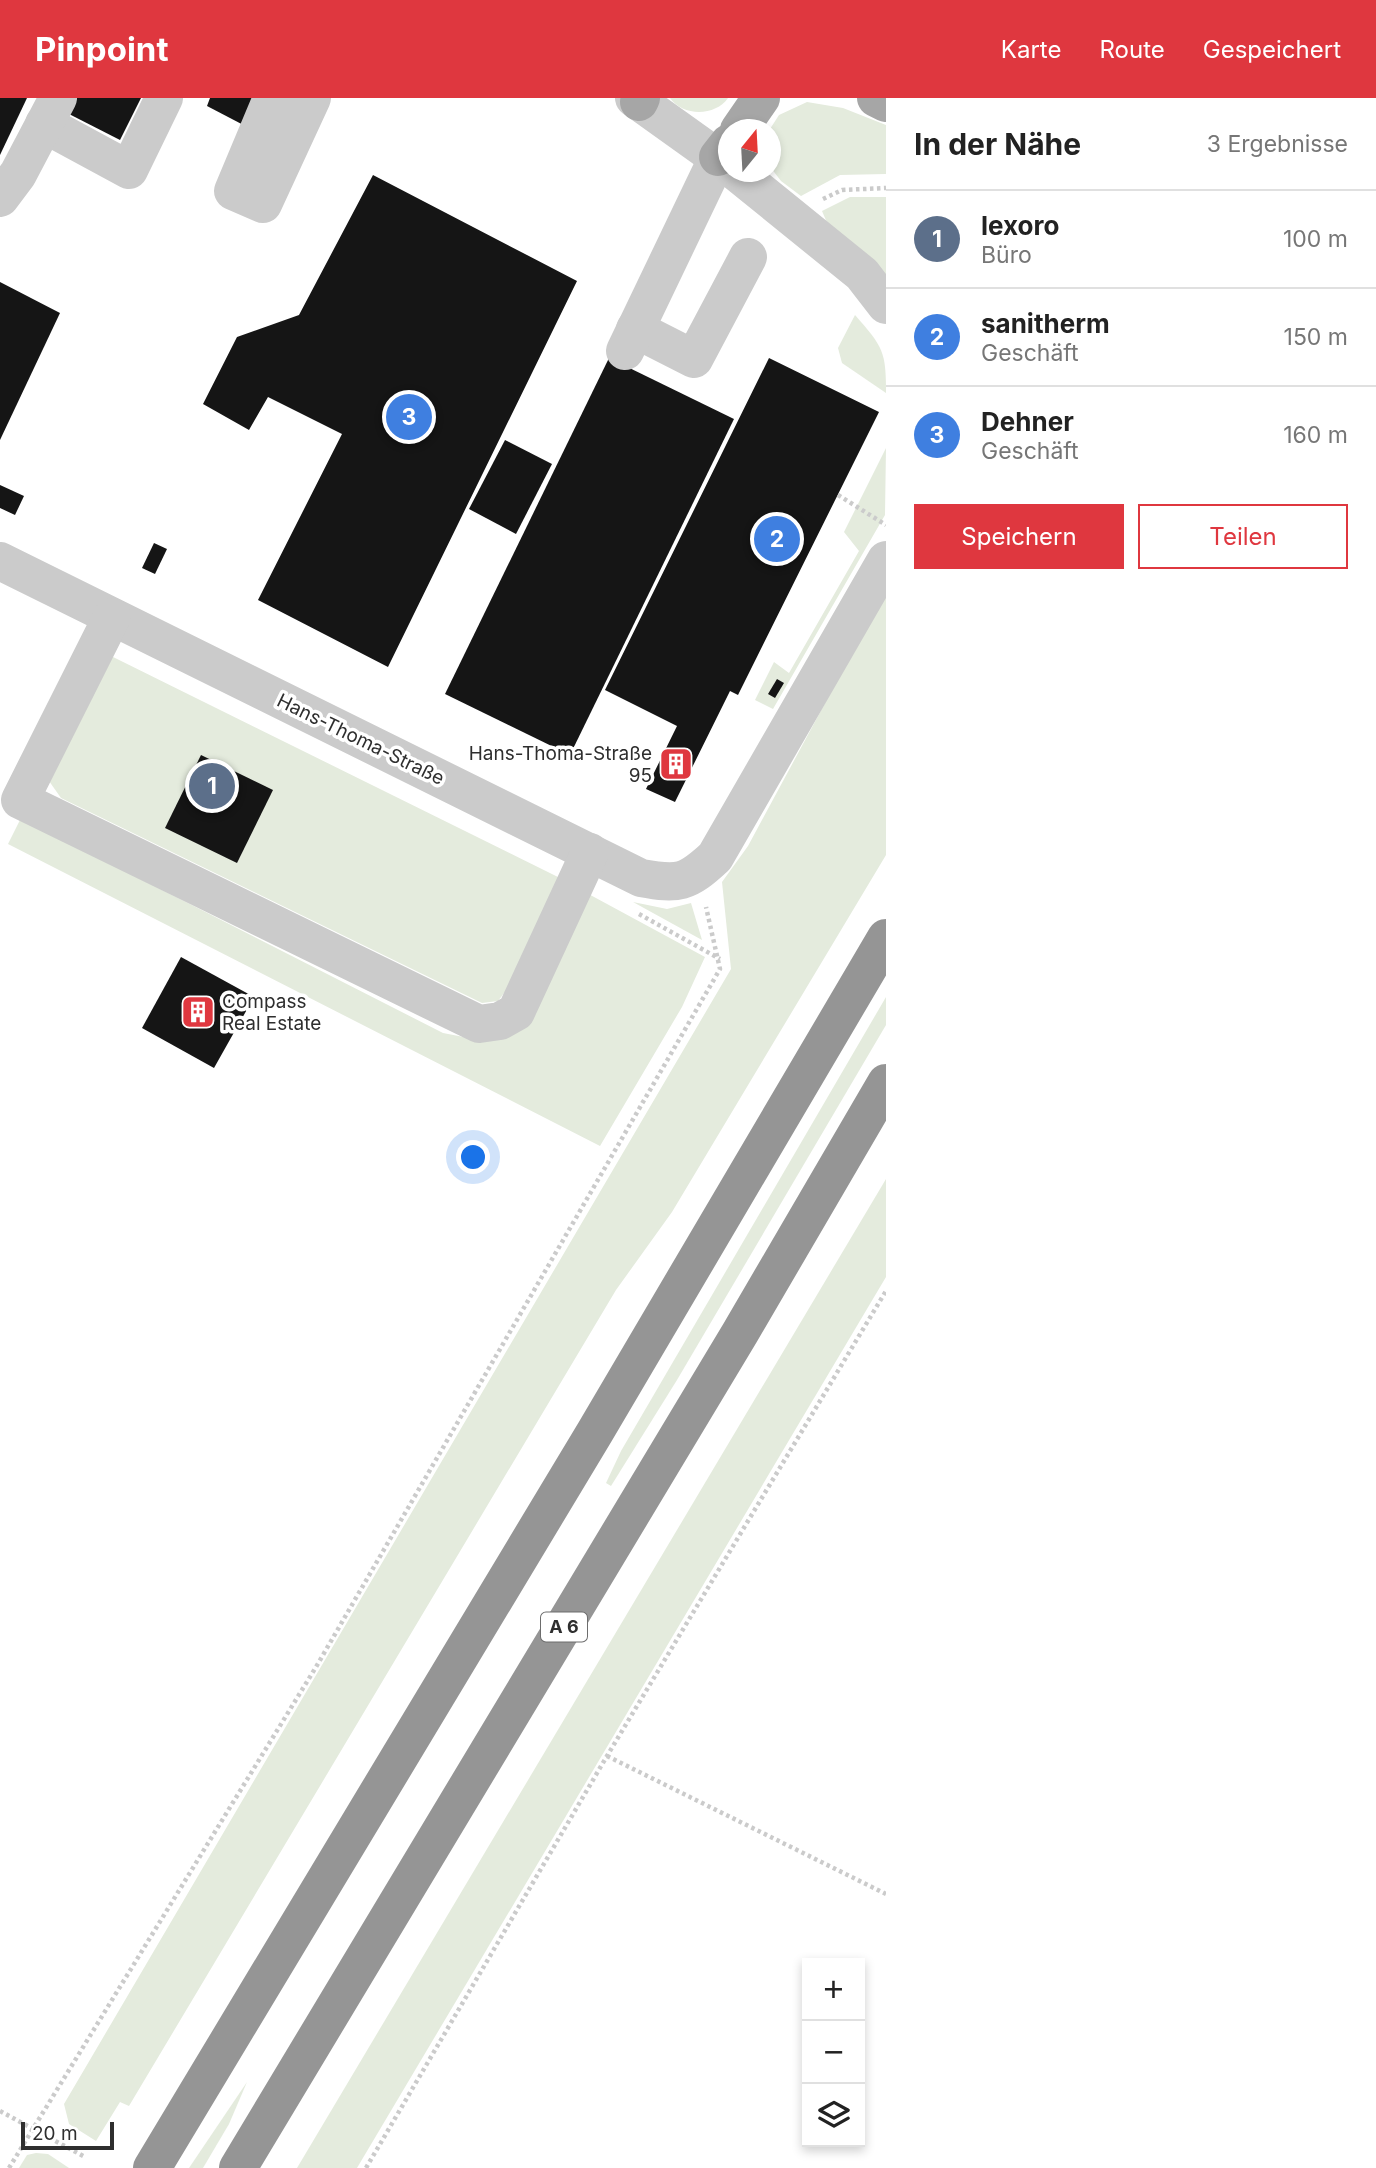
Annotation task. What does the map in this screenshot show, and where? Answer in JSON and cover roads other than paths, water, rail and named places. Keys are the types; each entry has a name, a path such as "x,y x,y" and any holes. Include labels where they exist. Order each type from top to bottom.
{"highway":[{"path":"152,2168 601,1421 886,937"},
{"name":"A 6","path":"238,2168 719,1367 886,1083"}],"main road":[{"path":"876,98 886,103"}],"street":[{"path":"0,198 18,174 51,111 129,170 164,98"},
{"path":"272,98 233,191 263,204 312,98"},
{"path":"638,99 718,125"},
{"path":"718,179 630,340 694,359 748,257"},
{"path":"774,182 800,222 862,274 886,305"},
{"name":"Hans-Thoma-Straße","path":"0,561 641,878 667,883 694,877 715,857 886,560"},
{"path":"112,617 20,800 32,807 479,1024 500,1021 516,1012 590,852"}],"place":[{"name":"Dehner","path":"409,417"},
{"name":"sanitherm","path":"777,539"},
{"name":"Hans-Thoma-Straße 95","path":"676,764"},
{"name":"lexoro","path":"212,786"},
{"name":"Compass Real Estate","path":"198,1012"}]}
